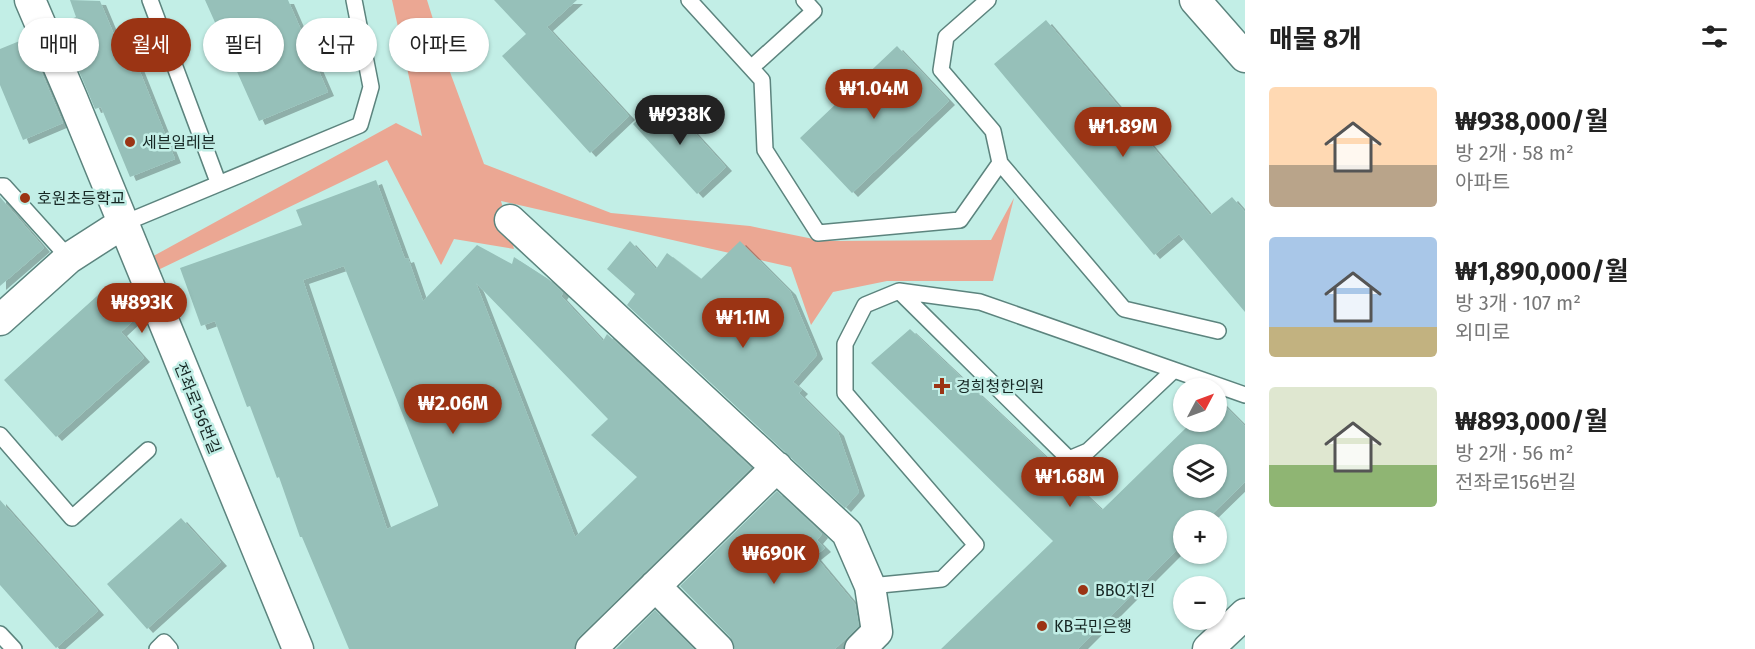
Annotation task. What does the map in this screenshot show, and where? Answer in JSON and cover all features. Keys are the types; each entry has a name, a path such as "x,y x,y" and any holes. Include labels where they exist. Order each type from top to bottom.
{"street":[{"name":"전좌로156번길","path":"30,0 298,649"},
{"path":"1194,0 1245,57"},
{"path":"510,220 847,533 870,586 878,632 860,649"},
{"path":"0,320 69,258 122,224"},
{"path":"591,649 777,468"},
{"path":"655,586 718,649"},
{"path":"1208,649 1245,614"}],"lane":[{"path":"150,0 218,183"},
{"path":"122,224 360,125 371,87 354,0"},
{"path":"688,0 762,80 765,150 818,233 960,220 1000,163"},
{"path":"751,68 814,11 804,0"},
{"path":"987,0 946,37 941,70 993,131 1000,163 1124,309 1218,331"},
{"path":"0,186 4,186 69,258"},
{"path":"899,291 1069,459 1088,451 1173,370"},
{"path":"870,586 942,579 976,545 844,393 845,344 865,305 899,291 980,302 1245,395"},
{"path":"0,435 72,518 148,450"},
{"path":"0,634 14,649"},
{"path":"156,649 164,642 170,649"}],"shaded area":[{"path":"392,0 427,0 433,18 396,18"},
{"path":"408,72 450,72 484,164 611,213 750,226 823,241 991,240 1014,198 993,281 887,281 833,292 811,325 791,267 501,201 514,249 454,239 441,265 387,160 158,270 148,259 396,123 422,136"}],"building":[{"path":"70,0 100,1 111,27 111,72 140,72 175,159 130,177 101,107 95,109 79,72 99,72 99,18 74,18 76,17"},
{"path":"205,0 288,0 296,18 296,72 319,72 328,92 259,121 237,72 284,72 284,18 213,18"},
{"path":"494,0 577,0 547,27 629,116 590,153 502,56 526,34"},
{"path":"1046,20 1210,215 1232,197 1245,212 1245,312 1179,234 1154,255 994,64"},
{"path":"18,42 18,72 41,72 63,123 23,140 0,85 0,49"},
{"path":"897,46 949,101 852,193 800,138"},
{"path":"662,97 726,167 697,194 633,124"},
{"path":"376,180 423,301 477,245 512,264 514,257 548,279 563,293 561,296 603,341 607,334 751,468 579,637 574,649 349,649 302,537 300,537 279,477 277,478 250,406 247,407 215,321 201,326 180,268 302,225 296,210","holes":["344,266 438,504 387,529 303,280","476,283 608,419 591,435 637,477 575,537"]},
{"path":"0,197 44,248 0,286"},
{"path":"630,241 656,269 667,253 701,279 740,241 790,291 817,355 793,382 802,390 799,393 838,432 859,492 845,508 627,305 635,294 607,269"},
{"path":"107,287 135,319 121,332 144,358 56,437 4,380"},
{"path":"910,329 1102,510 1182,432 1227,432 1227,408 1245,426 1245,482 1216,510 1173,510 1173,554 1078,649 941,649 1053,541 871,363"},
{"path":"777,491 822,534 817,540 825,548 815,556 855,604 859,626 835,649 735,649 730,637 680,586"},
{"path":"0,500 98,611 56,648 0,585"},
{"path":"181,518 221,562 147,629 107,584"},
{"path":"655,610 694,649 616,649"}],"place":[{"name":"세븐일레븐","path":"130,142"},
{"name":"호원초등학교","path":"25,198"},
{"name":"경희청한의원","path":"942,386"},
{"name":"BBQ치킨","path":"1083,590"},
{"name":"KB국민은행","path":"1042,626"}]}
